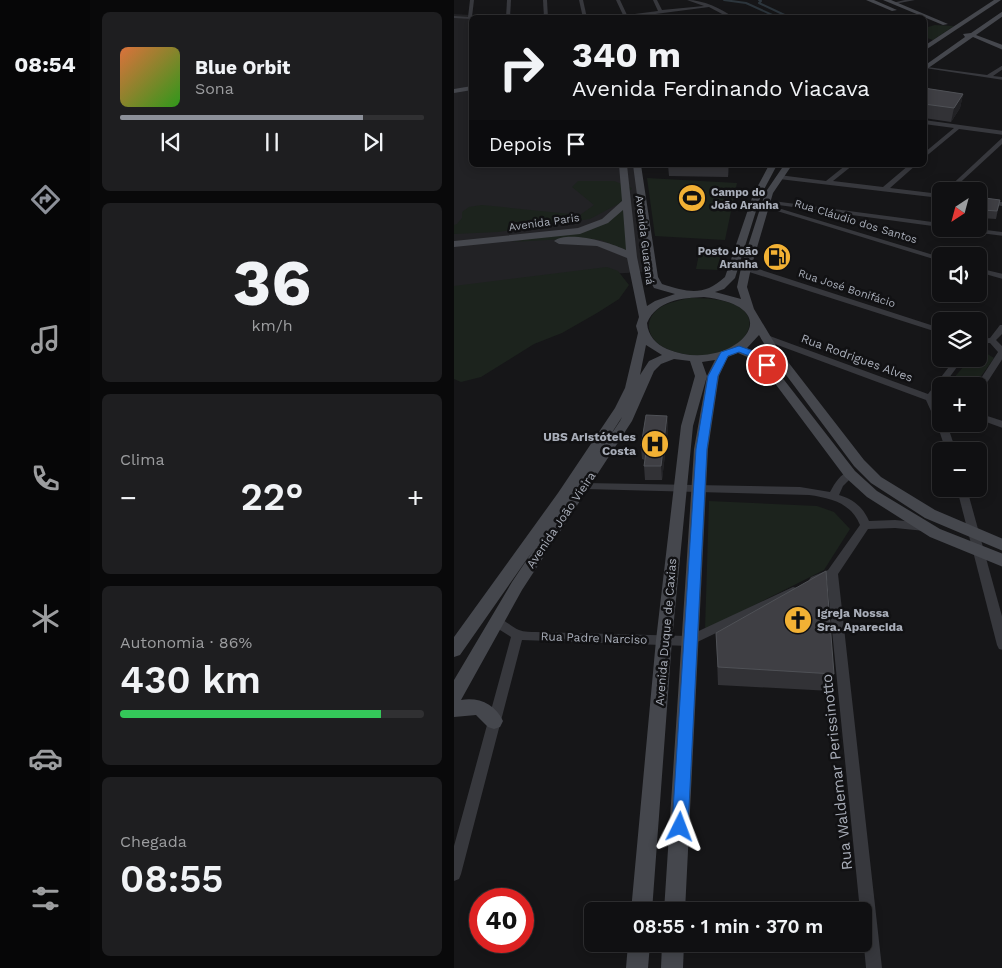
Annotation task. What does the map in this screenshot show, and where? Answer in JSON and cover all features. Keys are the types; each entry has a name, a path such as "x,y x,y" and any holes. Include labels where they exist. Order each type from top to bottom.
{"street":[{"path":"471,15 472,0"},
{"path":"508,15 509,0"},
{"path":"545,0 546,15"},
{"path":"580,0 584,15"},
{"path":"618,0 626,15"},
{"path":"656,0 661,12"},
{"path":"689,0 710,6 727,15"},
{"path":"869,0 903,15"},
{"path":"886,0 922,15"},
{"path":"894,3 913,0"},
{"path":"933,19 955,18 986,0"},
{"path":"927,47 998,0"},
{"path":"635,15 710,6"},
{"path":"927,26 965,22 980,14 992,16 974,30 975,34"},
{"path":"927,67 1002,14"},
{"path":"911,15 922,15"},
{"path":"927,17 945,24"},
{"path":"454,18 469,18"},
{"path":"945,35 975,34 1000,46"},
{"path":"927,42 931,44"},
{"path":"962,43 986,47 1002,54"},
{"path":"986,47 986,44 1000,46"},
{"path":"988,77 1002,66"},
{"path":"927,68 1002,79"},
{"path":"454,91 469,88"},
{"path":"927,122 1002,133"},
{"path":"927,153 958,127"},
{"path":"957,182 1002,139"},
{"name":"Avenida Guaraná","path":"623,167 632,257 644,317"},
{"name":"Avenida Guaraná","path":"637,167 653,278 658,286 685,295"},
{"path":"704,294 720,287 730,278 756,195 772,167"},
{"path":"786,167 769,193 742,287 749,309 764,337 860,463 876,480 930,514 975,536 1002,546"},
{"path":"826,183 847,167"},
{"path":"884,190 911,167"},
{"path":"779,177 932,195"},
{"name":"Avenida Paris","path":"454,244 580,231 605,221 628,201"},
{"path":"987,202 1002,204"},
{"path":"766,204 799,206 932,224"},
{"name":"Rua Cláudio dos Santos","path":"766,204 796,215 932,256"},
{"path":"796,215 799,206"},
{"path":"987,232 1002,234"},
{"name":"Avenida Paris","path":"454,250 580,240 599,242 616,248 632,257"},
{"name":"Rua José Bonifácio","path":"746,268 932,328"},
{"path":"987,273 1002,277"},
{"path":"749,309 734,299 704,294 685,295 660,303 644,317 642,326 644,334 655,346 675,355 693,358 731,352 763,360 850,474 872,494 925,527 1002,561"},
{"path":"731,352 753,337 757,323"},
{"path":"987,341 992,340 1002,326"},
{"name":"Avenida João Vieira","path":"454,650 563,496 621,408 631,388 644,334"},
{"name":"Rua Rodrigues Alves","path":"764,337 930,398"},
{"path":"992,340 1002,352"},
{"path":"987,346 1002,352"},
{"name":"Avenida Duque de Caxias","path":"675,902 701,449 713,376 731,352"},
{"path":"986,377 1002,352"},
{"name":"Avenida João Vieira","path":"454,696 517,586 585,486 626,421 652,364 675,355"},
{"name":"Avenida Duque de Caxias","path":"643,902 664,640 680,488 687,426 701,376 699,366 693,358"},
{"path":"932,402 930,398 953,367"},
{"path":"987,419 1002,425"},
{"path":"833,496 839,484 850,474"},
{"path":"585,486 800,490 833,496 855,508 863,517 864,525 832,573 689,642"},
{"path":"964,497 1002,645"},
{"path":"864,525 895,524 925,527"},
{"name":"Rua Waldemar Perissinotto","path":"832,573 874,968"},
{"name":"Rua Padre Narciso","path":"496,622 518,635 689,642"},
{"path":"454,874 518,635"},
{"path":"454,709 474,706 483,708 494,722"},
{"path":"637,968 638,952"},
{"path":"672,968 673,952"}],"shaded area":[{"path":"454,14 470,15 469,167 636,167 646,272 523,278 454,289"},
{"path":"935,25 954,26 933,40 927,38 927,27"},
{"name":"Campo do João Aranha","path":"647,178 737,183 725,240 655,236"},
{"path":"578,181 614,181 632,188 620,203 590,219 498,232 454,234 454,225 462,218 462,212 469,207 482,205 580,215 594,205 572,187"},
{"path":"625,208 628,251 601,240 582,238 512,242 548,236 607,222"},
{"path":"700,249 722,249 718,270 696,269"},
{"path":"607,267 618,271 629,285 619,299 562,333 534,344 481,377 461,382 454,379 454,286"},
{"path":"690,298 723,301 743,310 749,322 746,335 734,346 715,354 691,355 665,348 651,334 649,323 651,317 664,305"},
{"path":"987,354 994,358 980,377 955,377 963,367 987,367"},
{"path":"709,501 817,506 834,512 850,529 824,570 705,630"}],"building":[{"path":"927,88 963,94 954,108 927,104"},
{"path":"987,198 1000,200 997,211 987,210"},
{"name":"UBS Aristóteles Costa","path":"646,415 667,416 661,466 644,466 647,446 641,446"},
{"name":"Igreja Nossa Sra. Aparecida","path":"826,571 834,674 718,667 716,633"}],"waterway":[{"path":"724,0 746,3 772,15"},
{"path":"759,0 761,1 759,3 785,15"}],"place":[{"name":"Campo do João Aranha","path":"692,198"},
{"name":"Posto João Aranha","path":"777,257"},
{"name":"UBS Aristóteles Costa","path":"655,444"},
{"name":"Igreja Nossa Sra. Aparecida","path":"798,620"}],"route":[{"path":"680,827 701,449 713,376 724,354 739,349 756,355 767,365"}]}
